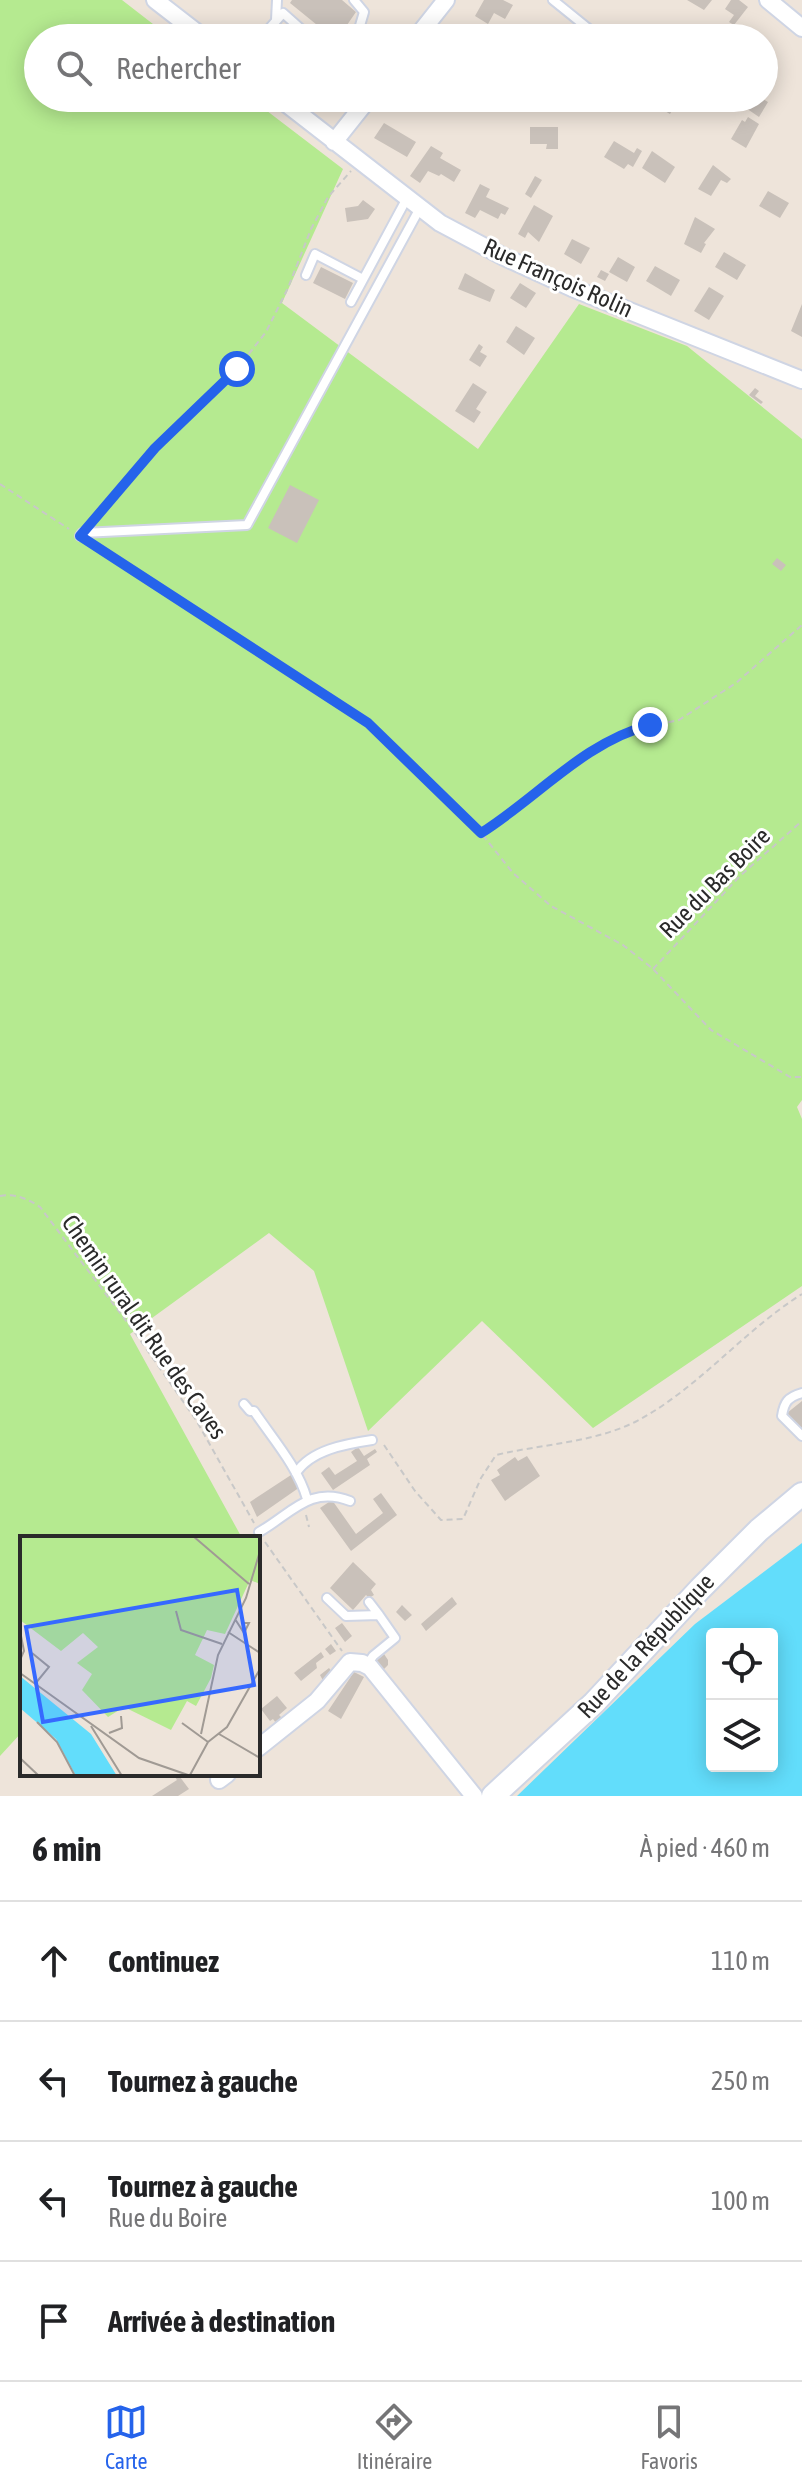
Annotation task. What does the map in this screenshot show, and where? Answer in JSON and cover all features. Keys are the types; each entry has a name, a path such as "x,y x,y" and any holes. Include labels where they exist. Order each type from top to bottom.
{"main road":[{"name":"Rue de la République","path":"493,1796 594,1703 759,1530 801,1495"}],"street":[{"path":"155,0 186,24"},
{"path":"427,24 446,0"},
{"path":"768,0 802,28"},
{"name":"Rue François Rolin","path":"296,112 440,223 504,257 572,288 802,380"},
{"path":"334,142 358,112"},
{"path":"260,1746 358,1664 474,1796"}],"lane":[{"path":"276,21 277,0"},
{"path":"354,0 364,12 360,24"},
{"path":"553,0 583,24"},
{"path":"273,24 283,13 295,24"},
{"path":"351,302 413,203"},
{"path":"81,535 247,525 413,203"},
{"path":"306,275 315,254 363,279"},
{"path":"802,1393 790,1397 783,1405 782,1416 802,1436"},
{"path":"244,1404 254,1411 296,1473 307,1499"},
{"path":"296,1473 304,1461 334,1449 372,1440"},
{"path":"259,1532 307,1499 335,1495 350,1501"},
{"path":"327,1598 346,1616 379,1615"},
{"path":"358,1664 395,1638 369,1602"}],"path":[{"path":"81,535 155,448 237,369 266,332 322,208 359,161"},
{"path":"0,484 368,723 481,833 513,873 551,906 623,945 653,969 711,1030 790,1077 802,1077"},
{"path":"481,833 600,745 626,731 679,720 736,683 802,625"},
{"name":"Rue du Bas Boire","path":"653,969 728,887 802,821"},
{"name":"Chemin rural dit Rue des Caves","path":"0,1196 8,1194 28,1199 40,1207 136,1334 196,1420 259,1532 358,1664"},
{"path":"372,1440 380,1439 415,1491 441,1520 463,1519 481,1478 496,1455 589,1438 634,1422 667,1401 802,1294"}],"green space":[{"path":"0,0 122,0 153,24 24,24 24,112 268,112 343,169 282,303 478,449 579,304 687,346 802,439 802,1100 797,1107 802,1119 802,1286 593,1428 482,1321 368,1431 314,1271 269,1233 130,1334 241,1536 20,1536 20,1734 0,1756"}],"water":[{"path":"802,1543 802,1796 517,1796 695,1624"}],"building":[{"path":"292,0 342,0 356,12 348,24 316,24 290,3"},
{"path":"484,0 503,0 513,5 505,19 494,13 488,24 475,16"},
{"path":"687,0 712,0 704,10"},
{"path":"731,0 739,0 748,7 735,24 729,22 734,15 725,9"},
{"path":"748,117 759,124 746,148 731,139 742,120 745,122"},
{"path":"384,123 416,142 407,157 374,138"},
{"path":"530,127 558,127 558,149 546,149 547,144 530,144"},
{"path":"614,141 634,153 637,148 642,151 633,167 628,164 624,169 604,157"},
{"path":"431,146 443,153 440,158 461,170 454,182 428,171 420,183 410,176"},
{"path":"652,151 675,167 665,183 642,168"},
{"path":"713,165 731,179 727,183 721,180 711,196 698,189"},
{"path":"535,176 542,180 531,198 525,194"},
{"path":"480,184 490,189 486,197 509,208 505,215 501,213 498,219 480,210 475,218 465,213"},
{"path":"768,191 789,203 780,218 759,206"},
{"path":"363,200 375,209 368,219 347,222 345,208 358,206"},
{"path":"534,205 553,216 539,242 528,232 525,238 518,234"},
{"path":"695,217 715,229 704,243 701,253 684,244"},
{"path":"572,239 590,248 581,264 564,254"},
{"path":"724,252 746,265 737,280 715,267"},
{"path":"618,257 635,267 627,282 609,272"},
{"path":"655,266 680,280 671,296 646,281"},
{"path":"321,267 353,283 345,299 313,283"},
{"path":"601,270 609,274 605,281 597,277"},
{"path":"465,273 495,290 490,302 458,289"},
{"path":"520,283 536,293 526,308 510,298"},
{"path":"709,287 724,296 709,320 694,311"},
{"path":"802,304 802,337 791,331"},
{"path":"516,326 535,338 524,355 506,342"},
{"path":"479,344 483,347 480,352 487,356 480,367 469,360"},
{"path":"473,383 487,392 476,409 481,412 474,423 455,411"},
{"path":"755,388 759,391 755,396 763,402 761,404 749,395"},
{"path":"290,485 319,500 297,543 268,528"},
{"path":"777,558 786,565 781,571 772,564"},
{"path":"802,1401 802,1428 800,1429 787,1413"},
{"path":"358,1447 364,1456 375,1449 377,1452 367,1459 370,1465 333,1490 321,1473 329,1467 335,1475 357,1461 351,1452"},
{"path":"527,1456 540,1476 505,1501 491,1480 500,1475 497,1470 515,1457 518,1461"},
{"path":"291,1475 300,1487 257,1517 250,1502"},
{"path":"381,1493 397,1515 351,1551 320,1508 332,1500 356,1534 383,1513 373,1499"},
{"path":"353,1562 376,1584 371,1590 374,1595 369,1598 366,1595 353,1610 330,1588"},
{"path":"452,1597 457,1604 426,1631 421,1624"},
{"path":"402,1605 412,1615 405,1621 396,1612"},
{"path":"342,1623 352,1636 345,1642 335,1628"},
{"path":"331,1644 336,1651 330,1655 325,1649"},
{"path":"321,1652 324,1657 316,1663 317,1668 301,1681 294,1673"},
{"path":"384,1654 388,1665 383,1670 376,1661"},
{"path":"329,1668 335,1676 326,1686 320,1675"},
{"path":"354,1672 364,1677 341,1719 328,1711"},
{"path":"277,1696 287,1708 276,1723 273,1719 270,1721 261,1709"},
{"path":"174,1776 180,1777 189,1789 178,1796 152,1796 177,1780"}],"route":[{"path":"237,369 155,448 80,536 368,723 481,833 600,745 626,731 650,725"}]}
